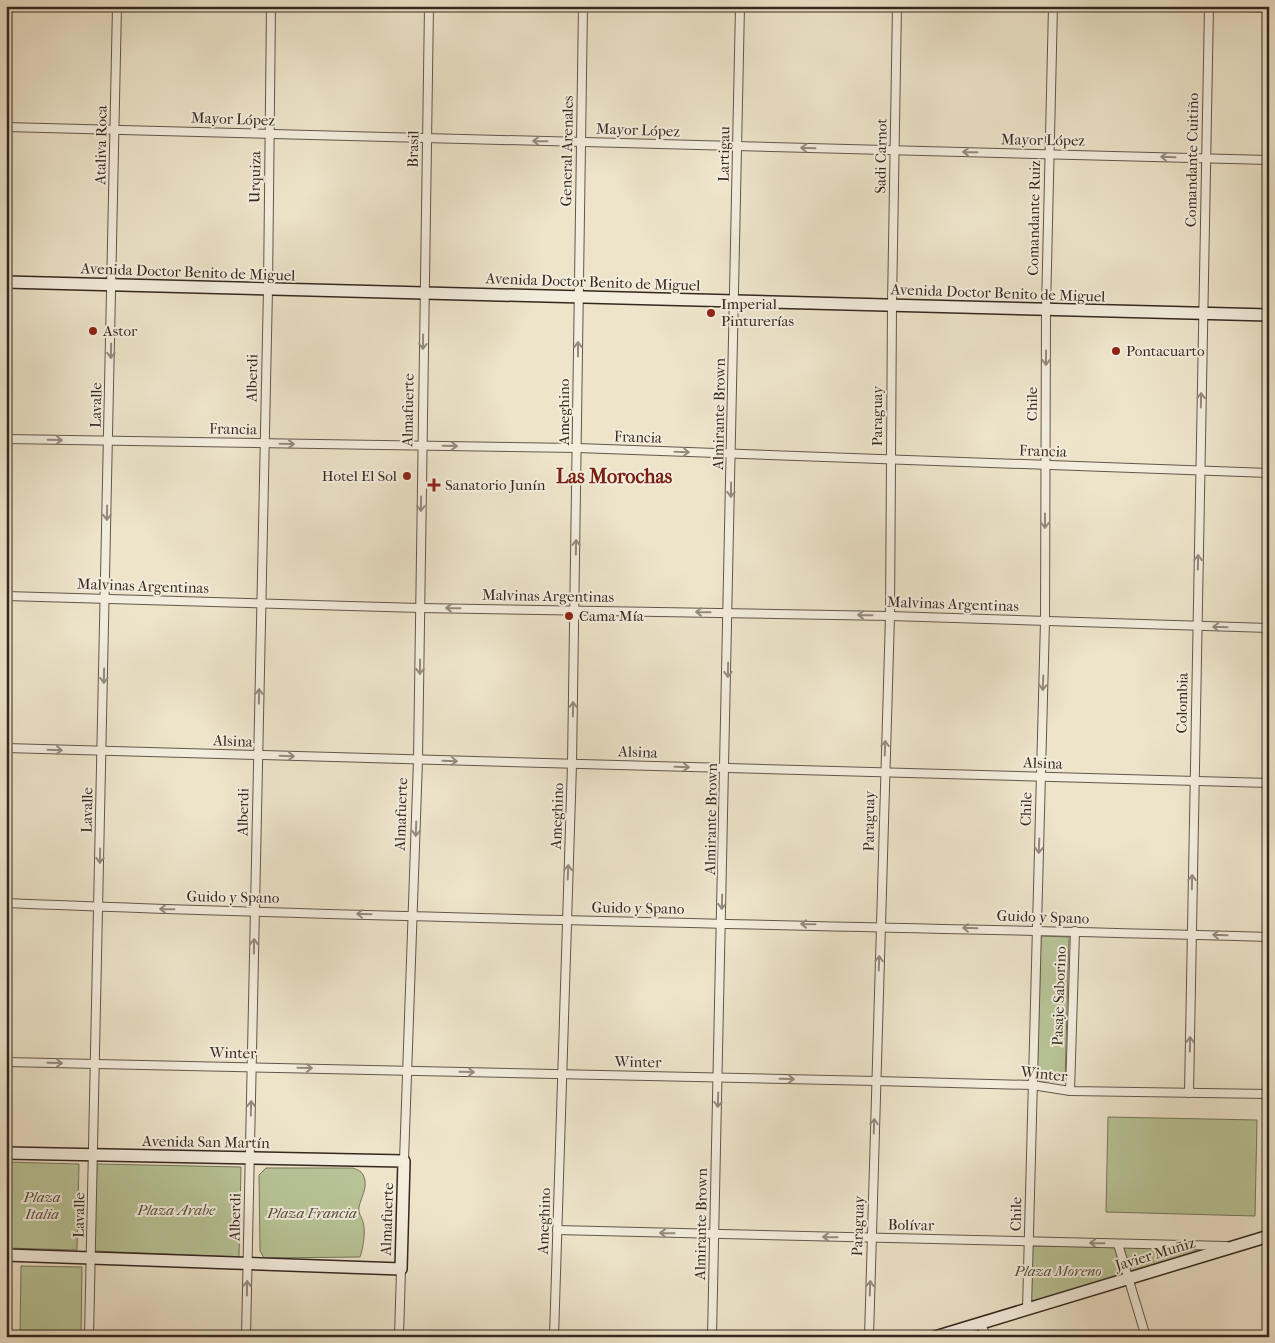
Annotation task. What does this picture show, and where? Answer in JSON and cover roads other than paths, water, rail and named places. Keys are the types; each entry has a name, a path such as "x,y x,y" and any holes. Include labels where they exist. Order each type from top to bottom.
{"main road":[{"name":"Avenida Doctor Benito de Miguel","path":"6,282 1269,316"},
{"name":"Avenida San Martín","path":"6,1153 404,1161"},
{"name":"Almafuerte","path":"401,1269 404,1161"},
{"name":"Javier Muñiz","path":"935,1337 1269,1236"},
{"path":"6,1255 401,1269"}],"street":[{"name":"Ataliva Roca","path":"112,285 117,6"},
{"name":"Urquiza","path":"268,289 271,6"},
{"name":"Brasil","path":"424,293 429,6"},
{"name":"General Arenales","path":"578,297 583,6"},
{"name":"Lartigau","path":"736,301 740,6"},
{"name":"Sadi Carnot","path":"892,305 897,6"},
{"name":"Comandante Ruiz","path":"1046,310 1053,6"},
{"name":"Comandante Cuitiño","path":"1203,314 1209,6"},
{"path":"1220,6 1269,8"},
{"name":"Mayor López","path":"6,127 1269,160"},
{"name":"Lavalle","path":"88,1337 92,1258 112,285"},
{"name":"Alberdi","path":"246,1337 268,289"},
{"name":"Almafuerte","path":"404,1161 418,760 424,293"},
{"name":"Ameghino","path":"554,1337 572,764 578,448 578,297"},
{"name":"Almirante Brown","path":"712,1337 736,301"},
{"name":"Paraguay","path":"869,1337 890,616 892,305"},
{"name":"Chile","path":"1027,1309 1045,621 1046,310"},
{"name":"Colombia","path":"1189,1093 1203,314"},
{"name":"Francia","path":"6,439 578,448 1269,473"},
{"name":"Malvinas Argentinas","path":"6,596 420,608 890,616 1269,628"},
{"name":"Alsina","path":"6,748 1269,783"},
{"name":"Guido y Spano","path":"6,904 1269,937"},
{"name":"Pasaje Saborino","path":"1070,1091 1075,931"},
{"name":"Winter","path":"6,1062 719,1077 1032,1085 1070,1091 1269,1094"},
{"name":"Bolívar","path":"557,1230 1233,1246"},
{"path":"1118,1244 1146,1337"},
{"name":"Almafuerte","path":"399,1337 401,1269"},
{"path":"981,1323 986,1337"}],"place":[{"name":"Imperial Pinturerías","path":"711,313"},
{"name":"Astor","path":"93,331"},
{"name":"Pontacuarto","path":"1116,351"},
{"name":"Hotel El Sol","path":"407,476"},
{"name":"Sanatorio Junín","path":"434,485"},
{"name":"Cama Mía","path":"569,616"}],"district":[{"name":"Las Morochas","path":"614,476"}],"park label":[{"name":"Plaza Italia","path":"42,1206"},
{"name":"Plaza Arabe","path":"176,1210"},
{"name":"Plaza Francia","path":"312,1213"},
{"name":"Plaza Moreno","path":"1058,1271"}]}
